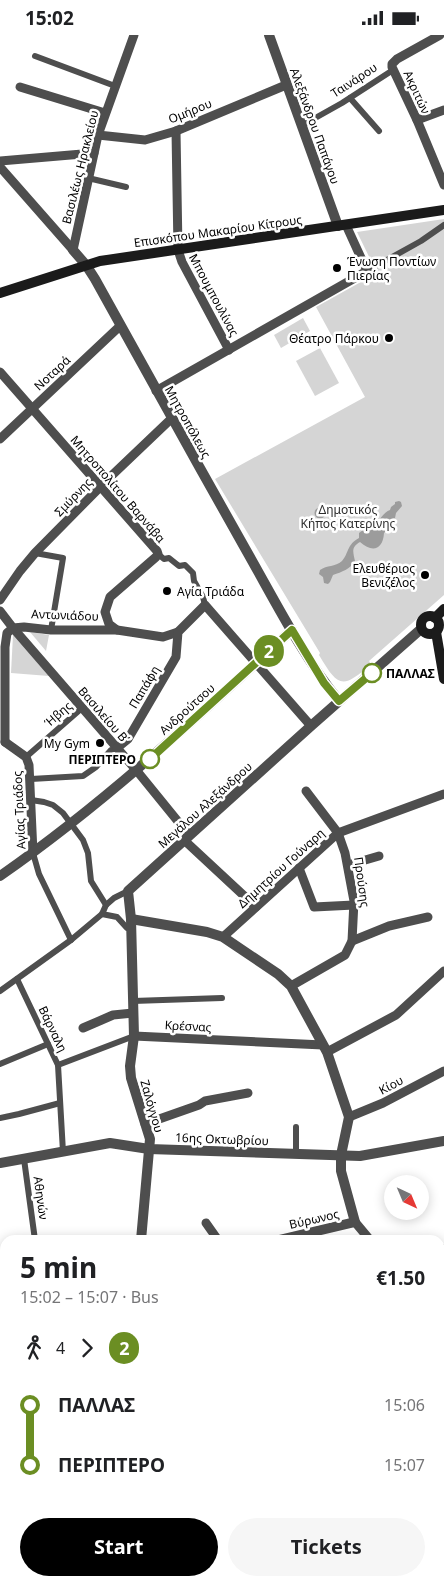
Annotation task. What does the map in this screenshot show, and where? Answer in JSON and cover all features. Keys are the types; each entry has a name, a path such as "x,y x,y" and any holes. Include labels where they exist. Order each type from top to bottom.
{"main road":[{"name":"Επισκόπου Μακαρίου Κίτρους","path":"0,293 100,261 444,210"},
{"path":"435,617 444,609"},
{"path":"435,617 429,616 421,623 422,629 428,634 436,632"},
{"path":"435,617 439,625 436,632 444,679"}],"street":[{"name":"Βασιλέως Ηρακλείου","path":"73,250 98,135 114,86 134,35"},
{"name":"Αλεξάνδρου Παπάγου","path":"269,35 301,126 342,226"},
{"name":"Ταινάρου","path":"301,126 350,98 393,67 397,59 429,37 440,35"},
{"path":"35,57 114,86"},
{"name":"Ακριτών","path":"393,67 444,185"},
{"name":"Ομήρου","path":"98,135 145,139 176,131 286,85"},
{"path":"20,87 105,113"},
{"path":"350,98 379,131"},
{"path":"417,120 444,110"},
{"name":"Μπουμπουλίνας","path":"176,131 178,250 182,262 229,350"},
{"path":"0,161 94,153"},
{"name":"Μητροπόλεως","path":"0,167 86,265 171,419 292,630 324,683 339,701"},
{"path":"88,178 126,187"},
{"path":"156,391 421,241 444,225"},
{"path":"342,226 367,271"},
{"name":"Νοταρά","path":"0,439 120,326"},
{"name":"Μητροπολίτου Βαρνάβα","path":"0,372 101,486 158,554 164,559 169,558 179,566 186,565 190,568 205,605 311,726"},
{"name":"Σμύρνης","path":"0,600 35,553 171,419"},
{"path":"35,553 63,558 52,630"},
{"name":"Αντωνιάδου","path":"117,630 109,624 105,612 110,597 158,554"},
{"path":"178,632 205,605"},
{"name":"Βασιλείου Β΄","path":"0,611 137,771 186,838 256,907"},
{"path":"3,743 2,647 7,633 13,628"},
{"name":"Αντωνιάδου","path":"13,628 117,630 164,637 178,632"},
{"name":"Μεγάλου Αλεξάνδρου","path":"106,905 114,898 128,891 422,629"},
{"name":"Ανδρούτσου","path":"0,876 33,853 137,771 292,630"},
{"name":"Παπάφη","path":"31,779 83,776 96,767 111,750 117,749 128,739 176,657 178,632"},
{"name":"Ήβης","path":"26,757 82,708"},
{"name":"Αγίας Τριάδος","path":"3,743 26,757 30,765 33,853 39,874 71,939"},
{"name":"Προύσης","path":"306,791 338,833 345,853 354,905 352,941"},
{"name":"Δημητρίου Γούναρη","path":"223,937 338,833 444,794"},
{"path":"0,991 102,914 106,905 91,881 88,853 83,840 71,823 53,805 44,801 31,800"},
{"path":"348,865 379,856"},
{"path":"299,868 314,907 354,905"},
{"name":"Ζαλόγγου","path":"128,891 131,924 134,1035 130,1065 131,1078 150,1139 142,1235"},
{"path":"102,914 117,917 127,928 131,924 208,932 223,937 278,974 291,986 325,1049 349,1117 341,1155 341,1171 355,1222 366,1235"},
{"path":"291,986 345,955 352,941 389,926 428,917"},
{"path":"325,1049 396,1015 444,971"},
{"name":"Βάρναλη","path":"16,979 58,1065 63,1152"},
{"path":"133,1001 222,998"},
{"path":"83,1028 113,1015 133,1013"},
{"name":"Κρέσνας","path":"58,1065 134,1035 325,1049"},
{"path":"0,1064 48,1044"},
{"name":"Κίου","path":"349,1117 383,1103 444,1071"},
{"path":"145,1123 199,1105 204,1101 248,1093"},
{"path":"0,1118 19,1115 60,1103"},
{"path":"296,1127 296,1154"},
{"name":"16ης Οκτωβρίου","path":"0,1163 110,1143 149,1149 368,1155 444,1141"},
{"name":"Αθηνών","path":"24,1159 34,1235"},
{"name":"Βύρωνος","path":"300,1235 355,1222"},
{"path":"206,1223 214,1235"}],"green space":[{"name":"Δημοτικός Κήπος Κατερίνης","path":"444,219 444,595 369,661 371,664 353,678 341,681 331,674 319,655 320,653 215,479 365,397 316,307 377,273 357,232"},
{"path":"303,318 310,331 281,348 274,335"},
{"path":"320,348 339,383 315,396 296,361"},
{"path":"30,632 49,635 46,651"},
{"path":"13,635 49,676 11,673"}],"shaded area":[{"path":"399,501 402,506 384,533 382,543 376,548 369,548 360,542 357,544 353,550 355,561 353,564 346,570 333,575 328,584 324,583 323,577 319,574 320,570 342,561 352,543 359,538 359,533 367,527 375,528 383,515 390,510 395,502"},
{"path":"318,508 322,508 325,513 324,517 318,518 315,515 315,511"}],"bus line":[{"name":"2","path":"150,759 292,630 324,683 339,701 372,673"}],"place":[{"name":"Ένωση Ποντίων Πιερίας","path":"337,268"},
{"name":"Θέατρο Πάρκου","path":"389,338"},
{"name":"Ελευθέριος Βενιζέλος","path":"425,575"},
{"name":"Αγία Τριάδα","path":"167,591"},
{"name":"ΠΑΛΛΑΣ","path":"372,673"},
{"name":"My Gym","path":"100,743"},
{"name":"ΠΕΡΙΠΤΕΡΟ","path":"150,759"}]}
